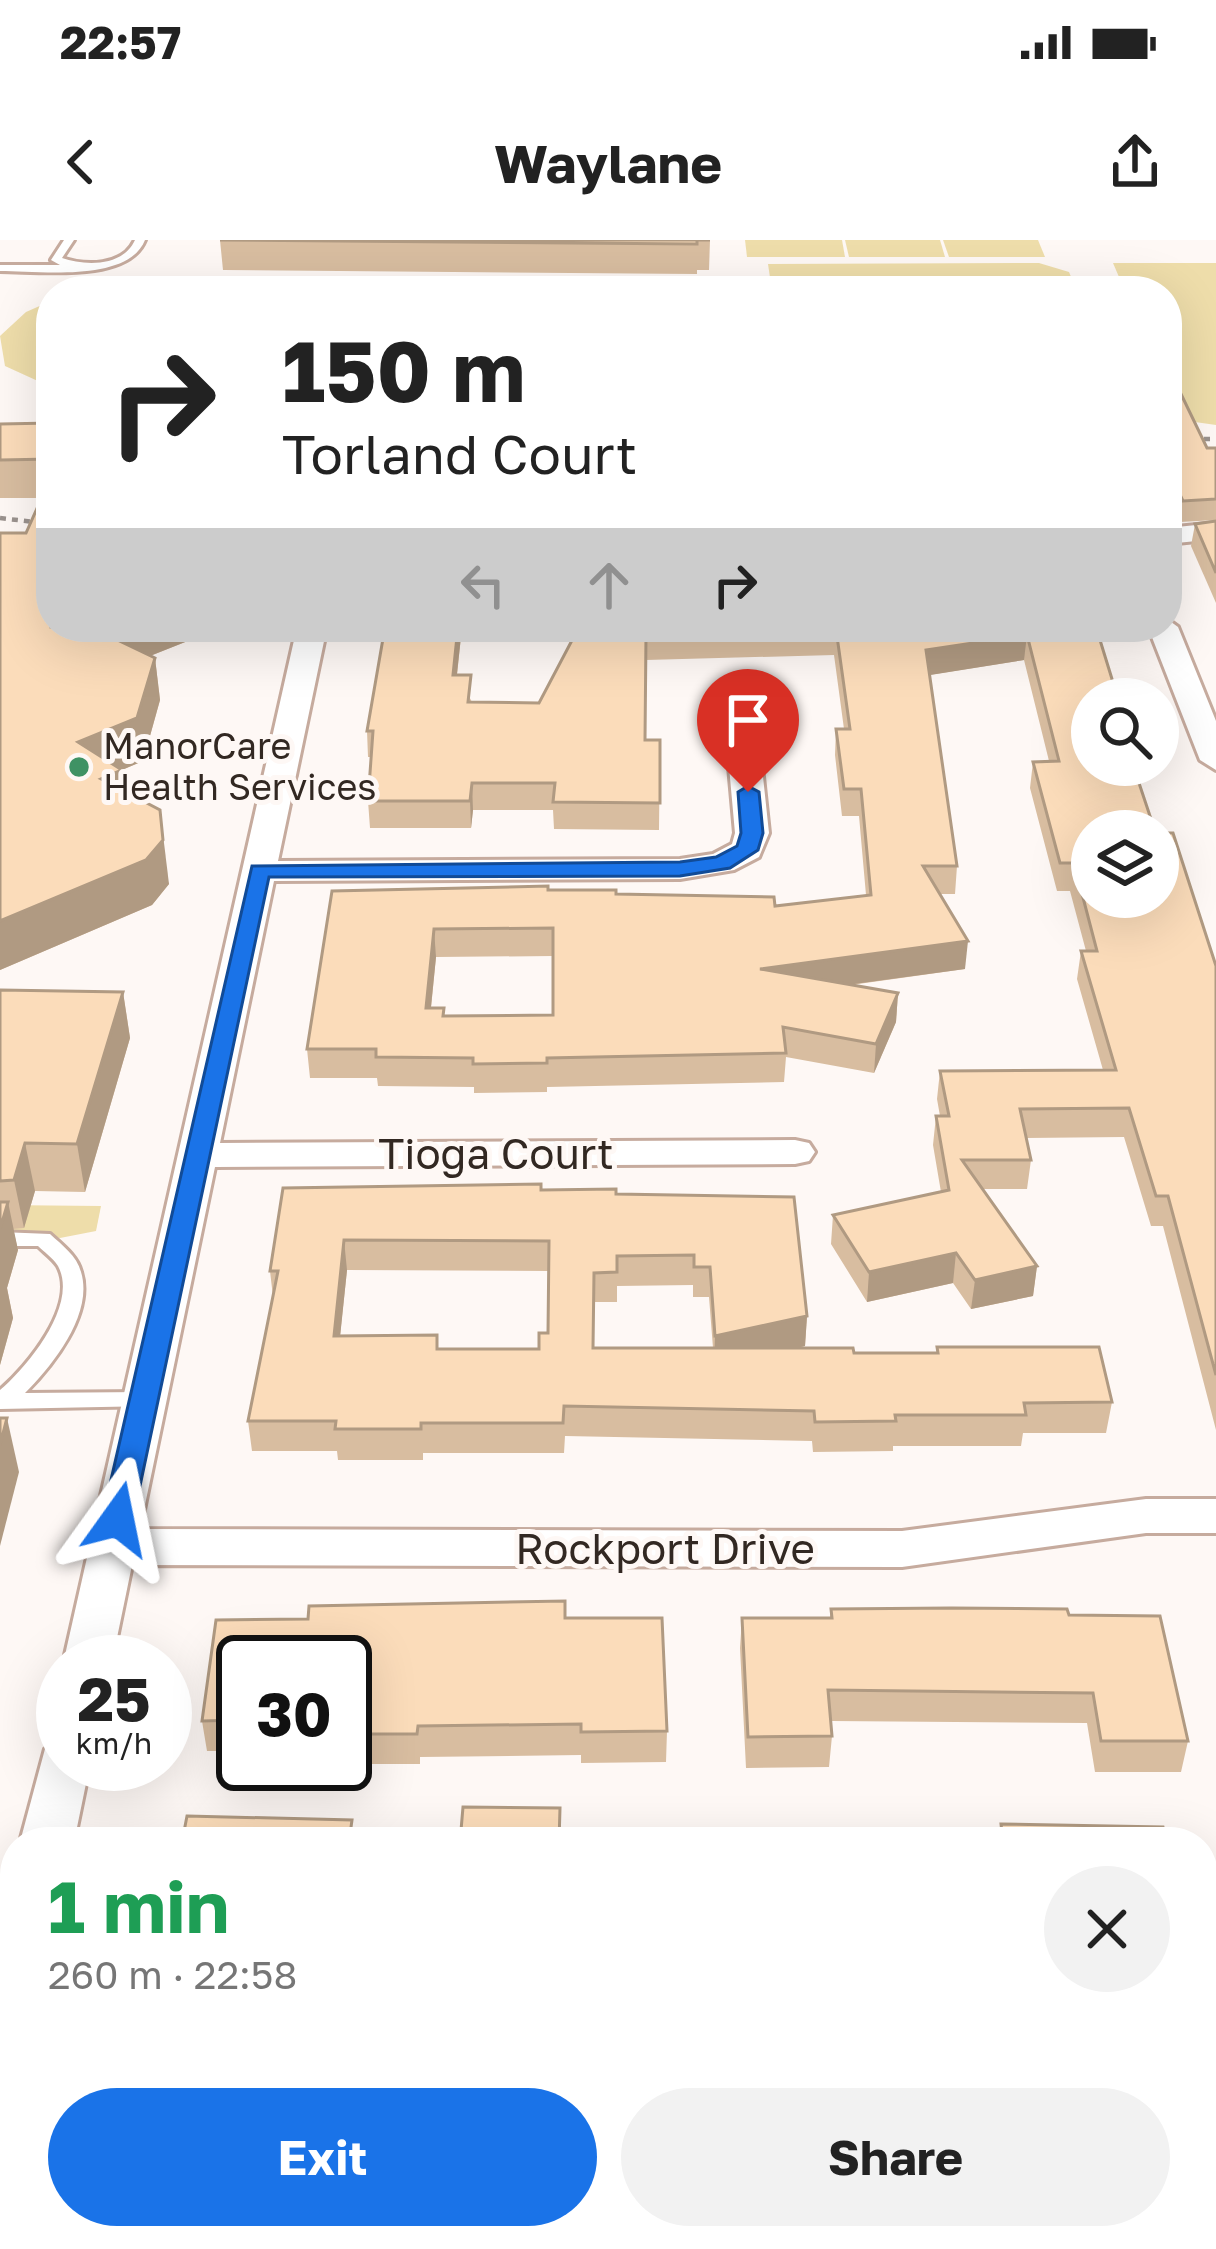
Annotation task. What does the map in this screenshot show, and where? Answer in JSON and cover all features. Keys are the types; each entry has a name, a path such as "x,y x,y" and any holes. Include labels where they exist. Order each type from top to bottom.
{"street":[{"path":"1182,534 1216,531"},
{"path":"93,1635 309,642"},
{"path":"1171,642 1206,711 1216,760"},
{"path":"260,871 680,869 722,863 747,850 752,833 740,711"},
{"name":"Tioga Court","path":"197,1155 795,1152"},
{"name":"Rockport Drive","path":"112,1547 902,1550 1146,1516 1216,1516"},
{"path":"50,1827 58,1791"}],"lane":[{"path":"69,240 56,260 82,268"},
{"path":"0,268 114,263 135,252 140,240"},
{"path":"0,1239 44,1239 62,1256 72,1276 68,1308 46,1350 26,1381 1,1401"},
{"path":"1,1401 143,1400"}],"path":[{"path":"1182,439 1216,439"},
{"path":"0,518 36,522"}],"shaded area":[{"path":"745,240 842,240 845,257 747,257"},
{"path":"845,240 940,240 945,257 849,257"},
{"path":"943,240 1038,240 1045,257 949,257"},
{"path":"1039,263 1071,276 770,276 768,264"},
{"path":"1113,263 1216,263 1216,425 1182,420 1182,276 1119,276"},
{"path":"36,308 36,380 5,366 0,336"},
{"path":"0,1205 101,1206 96,1231 60,1238 0,1232"}],"building":[{"path":"220,240 697,240 697,244"},
{"path":"1182,396 1207,448 1216,448 1216,499 1183,501"},
{"path":"36,423 36,459 0,460 0,424"},
{"name":"ManorCare Health Services","path":"36,511 36,642 122,642 155,658 137,718 78,742 122,770 101,779 160,810 163,840 146,860 0,921 0,533 26,533"},
{"path":"1216,521 1216,573 1195,524"},
{"path":"382,642 456,642 453,675 471,675 468,702 539,703 571,642 646,642 645,740 660,740 660,803 553,802 555,783 472,783 470,801 368,801 373,731 367,731"},
{"path":"838,642 980,642 926,650 957,866 923,866 968,941 760,969 898,993 876,1044 783,1027 786,1053 473,1064 473,1058 376,1057 376,1049 307,1049 332,891 548,886 548,890 616,890 616,894 774,897 775,906 871,895 861,789 844,789 836,729 850,729","holes":["553,928 553,1015 443,1016 444,1008 426,1008 434,929"]},
{"path":"1029,642 1101,642 1112,678 1071,678 1071,786 1140,786 1148,810 1071,810 1071,863 1060,863 1033,762 1059,761"},
{"path":"1179,852 1216,966 1216,1375 1168,1196 1156,1196 1129,1108 1020,1109 1031,1160 962,1160 1037,1266 975,1280 956,1253 869,1272 833,1215 949,1190 936,1116 949,1116 940,1071 1116,1070 1081,951 1097,951 1088,918 1179,918"},
{"path":"0,990 123,992 77,1144 25,1143 14,1180 0,1181"},
{"path":"541,1184 541,1190 616,1189 616,1194 794,1197 807,1316 715,1336 710,1267 694,1267 694,1255 617,1256 617,1272 594,1273 593,1348 853,1348 854,1353 938,1353 937,1347 1099,1347 1112,1402 1024,1403 1026,1415 895,1415 896,1421 815,1422 814,1411 564,1406 563,1423 421,1423 421,1429 335,1429 336,1421 248,1421 278,1271 270,1271 283,1188","holes":["344,1240 549,1241 548,1333 539,1333 539,1349 437,1349 437,1335 334,1336"]},
{"path":"0,1202 8,1202 0,1229"},
{"path":"0,1418 7,1418 0,1445"},
{"path":"565,1601 565,1618 662,1618 667,1731 581,1732 581,1724 418,1726 417,1734 372,1734 372,1635 216,1635 216,1721 202,1721 216,1620 308,1619 309,1606"},
{"path":"831,1609 1160,1616 1188,1741 1101,1741 1093,1693 828,1690 832,1736 748,1737 742,1618 832,1618"},
{"path":"463,1807 560,1808 559,1827 461,1827"},
{"path":"187,1816 352,1820 351,1827 185,1827"},
{"path":"1001,1824 1163,1827 1001,1827"}],"place":[{"name":"ManorCare Health Services","path":"79,767"}],"route":[{"path":"118,1519 260,871 680,869 722,863 747,850 752,833 748,792"}]}
